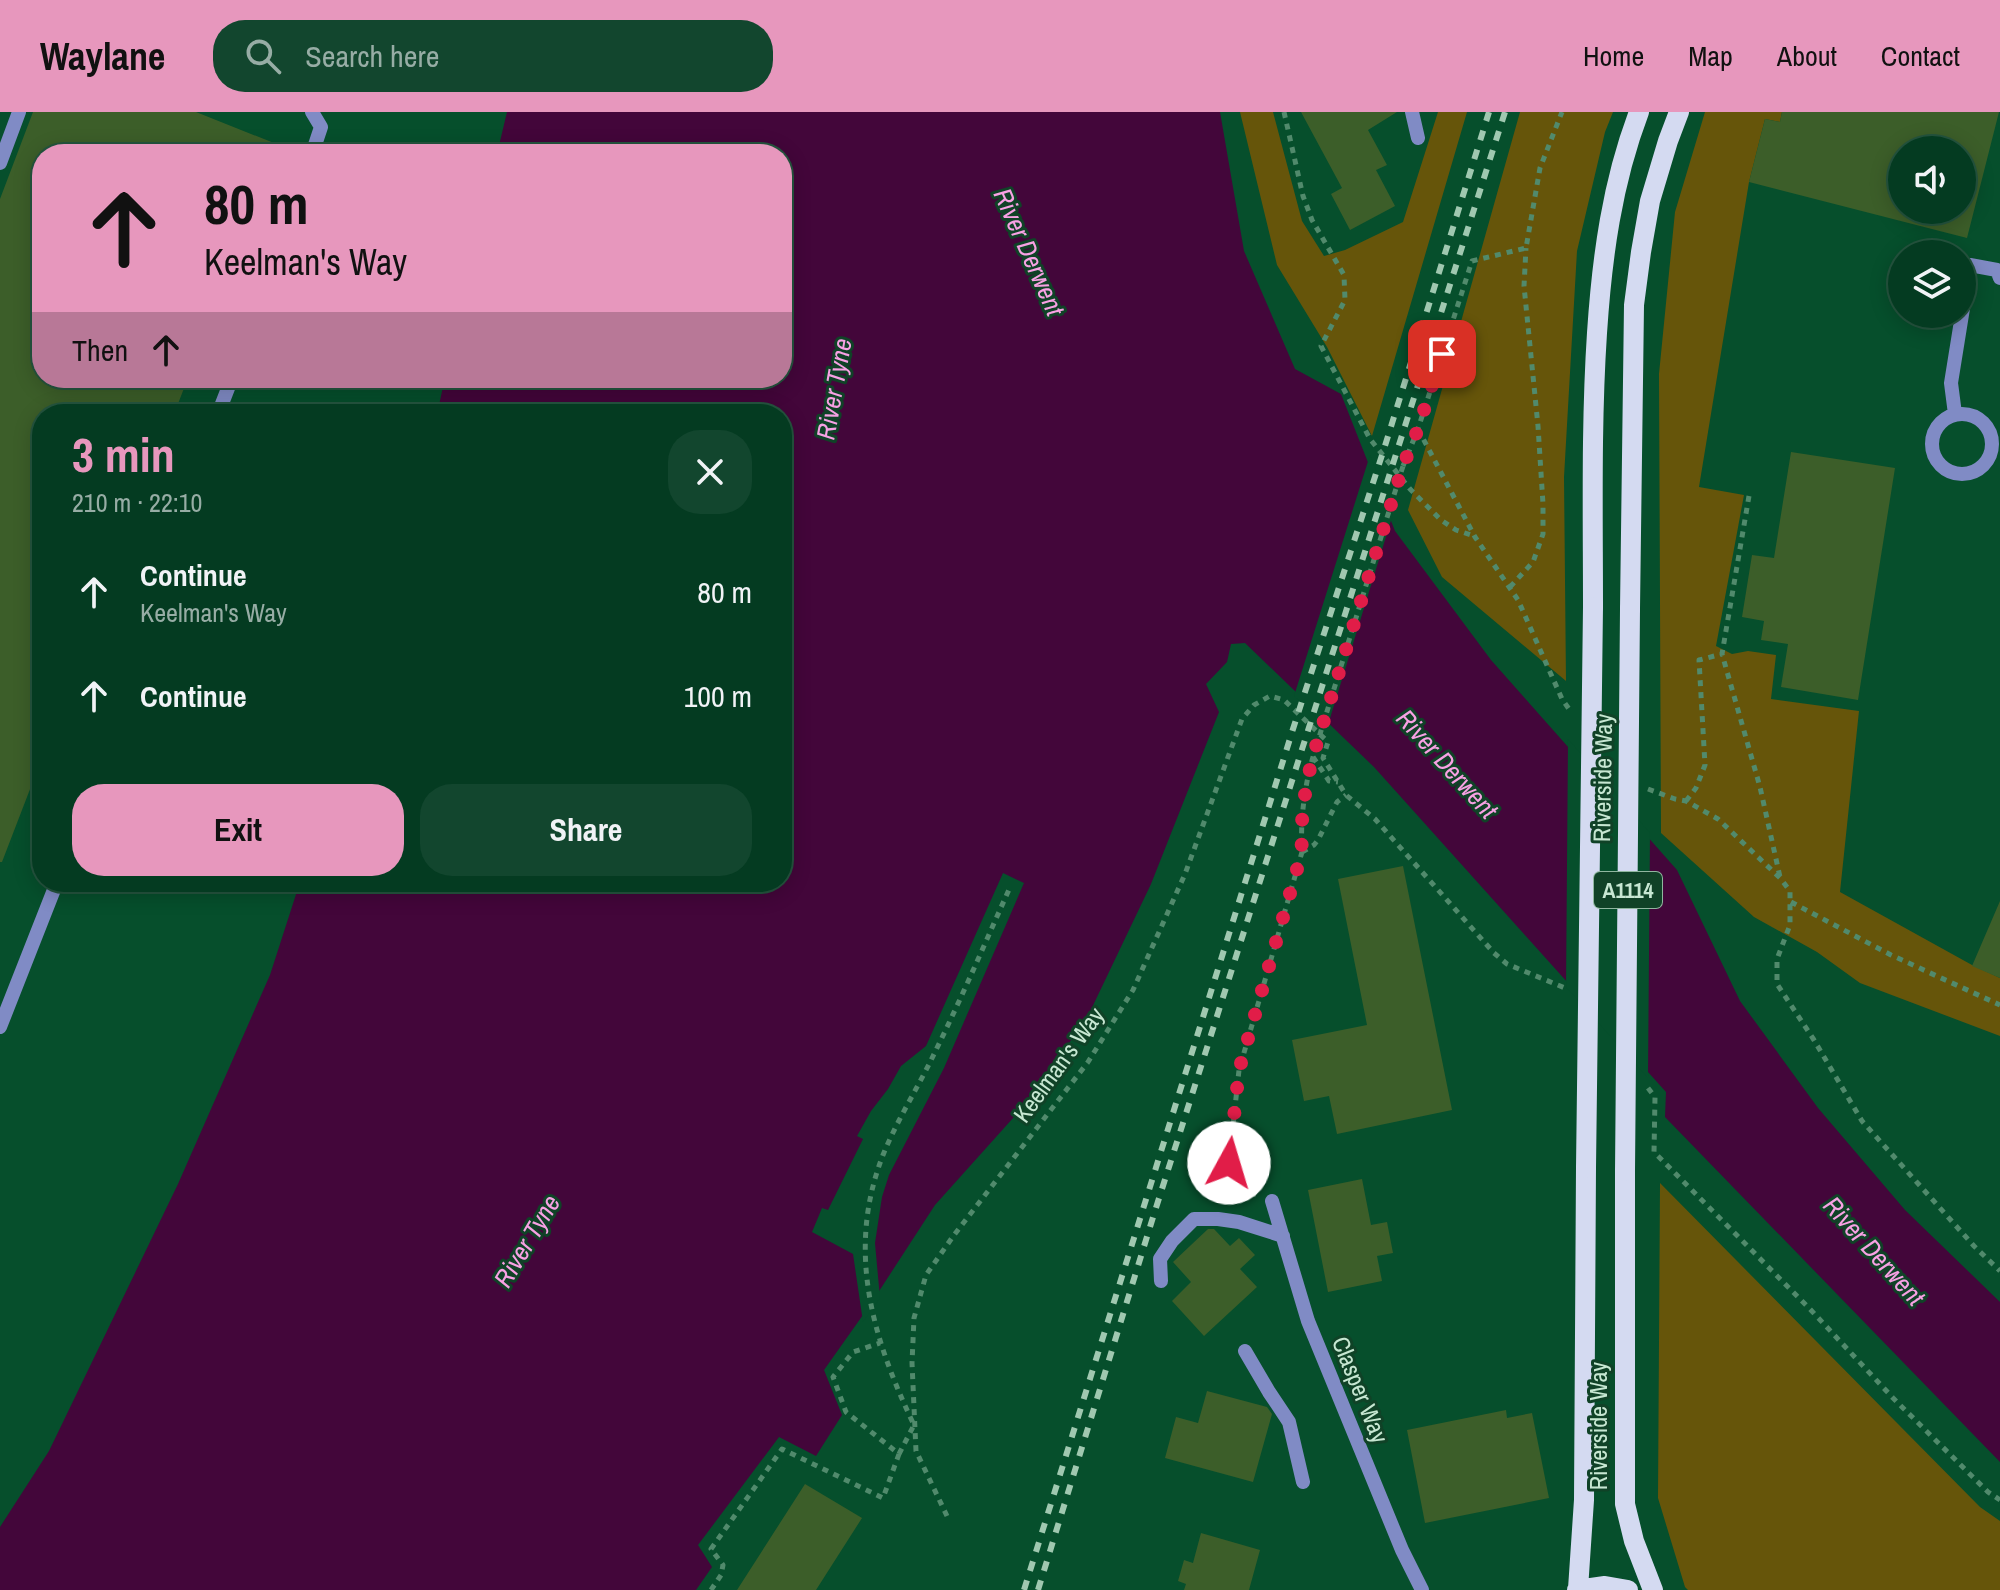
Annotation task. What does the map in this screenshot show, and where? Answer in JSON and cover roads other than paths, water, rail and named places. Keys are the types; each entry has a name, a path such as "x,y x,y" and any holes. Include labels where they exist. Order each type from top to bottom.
{"main road":[{"name":"Riverside Way","path":"1577,1590 1584,1500 1594,383 1608,226 1619,174 1639,112"},
{"name":"Riverside Way","path":"1653,1590 1634,1541 1625,1504 1625,1171 1634,305 1650,201 1679,112"},
{"name":"A1114","path":"1577,1590 1605,1586 1628,1590"}],"street":[{"path":"0,163 19,112"},
{"path":"312,112 321,127 315,144"},
{"path":"1412,112 1418,138"},
{"path":"1955,414 1951,383 1970,265 1997,270 2000,278"},
{"path":"1955,414 1971,415 1995,428 1989,459 1972,473 1962,475 1945,470 1933,455 1934,432 1941,422 1955,414"},
{"path":"0,1027 53,892"},
{"name":"Clasper Way","path":"1272,1201 1308,1321 1402,1550 1422,1590"},
{"path":"1161,1281 1160,1259 1172,1241 1194,1219 1239,1222 1283,1236"},
{"path":"1245,1351 1289,1422 1303,1482"}],"water":[{"path":"507,112 1220,112 1244,251 1295,369 1341,394 1395,531 1491,660 1677,870 1740,1001 1818,1108 1905,1210 2000,1302 2000,1462 1665,1117 1666,1092 1374,767 1245,643 1231,644 1227,662 1206,684 1219,712 1151,884 1087,1018 1023,1107 935,1205 824,1370 842,1415 816,1456 779,1437 698,1545 712,1567 696,1590 0,1590 0,1527 49,1451 178,1184 270,975 297,892 792,892 792,404 439,404 443,388 792,388 792,144 499,144"}],"railway":[{"path":"1024,1590 1489,112"},
{"path":"1038,1590 1154,1214 1505,112"}],"water label":[{"name":"River Derwent","path":"1029,252"},
{"name":"River Tyne","path":"834,389"},
{"name":"River Derwent","path":"1447,764"},
{"name":"River Tyne","path":"527,1241"},
{"name":"River Derwent","path":"1874,1251"}]}
